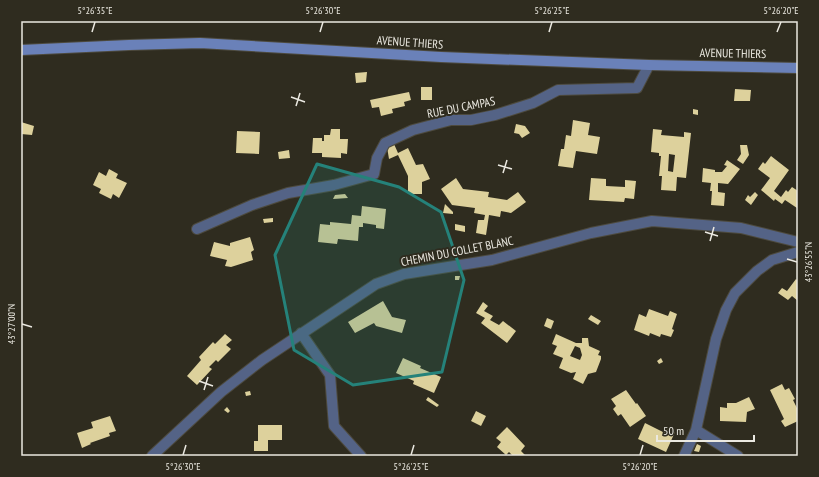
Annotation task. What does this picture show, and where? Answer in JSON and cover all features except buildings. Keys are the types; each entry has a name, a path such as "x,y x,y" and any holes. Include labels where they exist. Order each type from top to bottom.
{"main road":[{"name":"AVENUE THIERS","path":"21,50 200,43 441,58 798,68"}],"street":[{"name":"RUE DU CAMPAS","path":"197,229 252,205 288,193 334,185 374,174 377,158 385,143 413,130 451,120 471,120 496,115 533,104 558,90 638,88 649,65"},
{"name":"CHEMIN DU COLLET BLANC","path":"152,456 221,392 262,360 376,284 404,274 492,260 591,233 652,221 741,228 798,242"},
{"path":"684,456 696,430 716,339 726,310 735,293 757,271 772,260 798,252"},
{"path":"301,333 330,375 334,426 361,456"},
{"path":"696,430 738,456"}],"highlighted area":[{"path":"317,164 399,187 441,212 464,280 442,372 353,385 294,350 275,255"}]}
